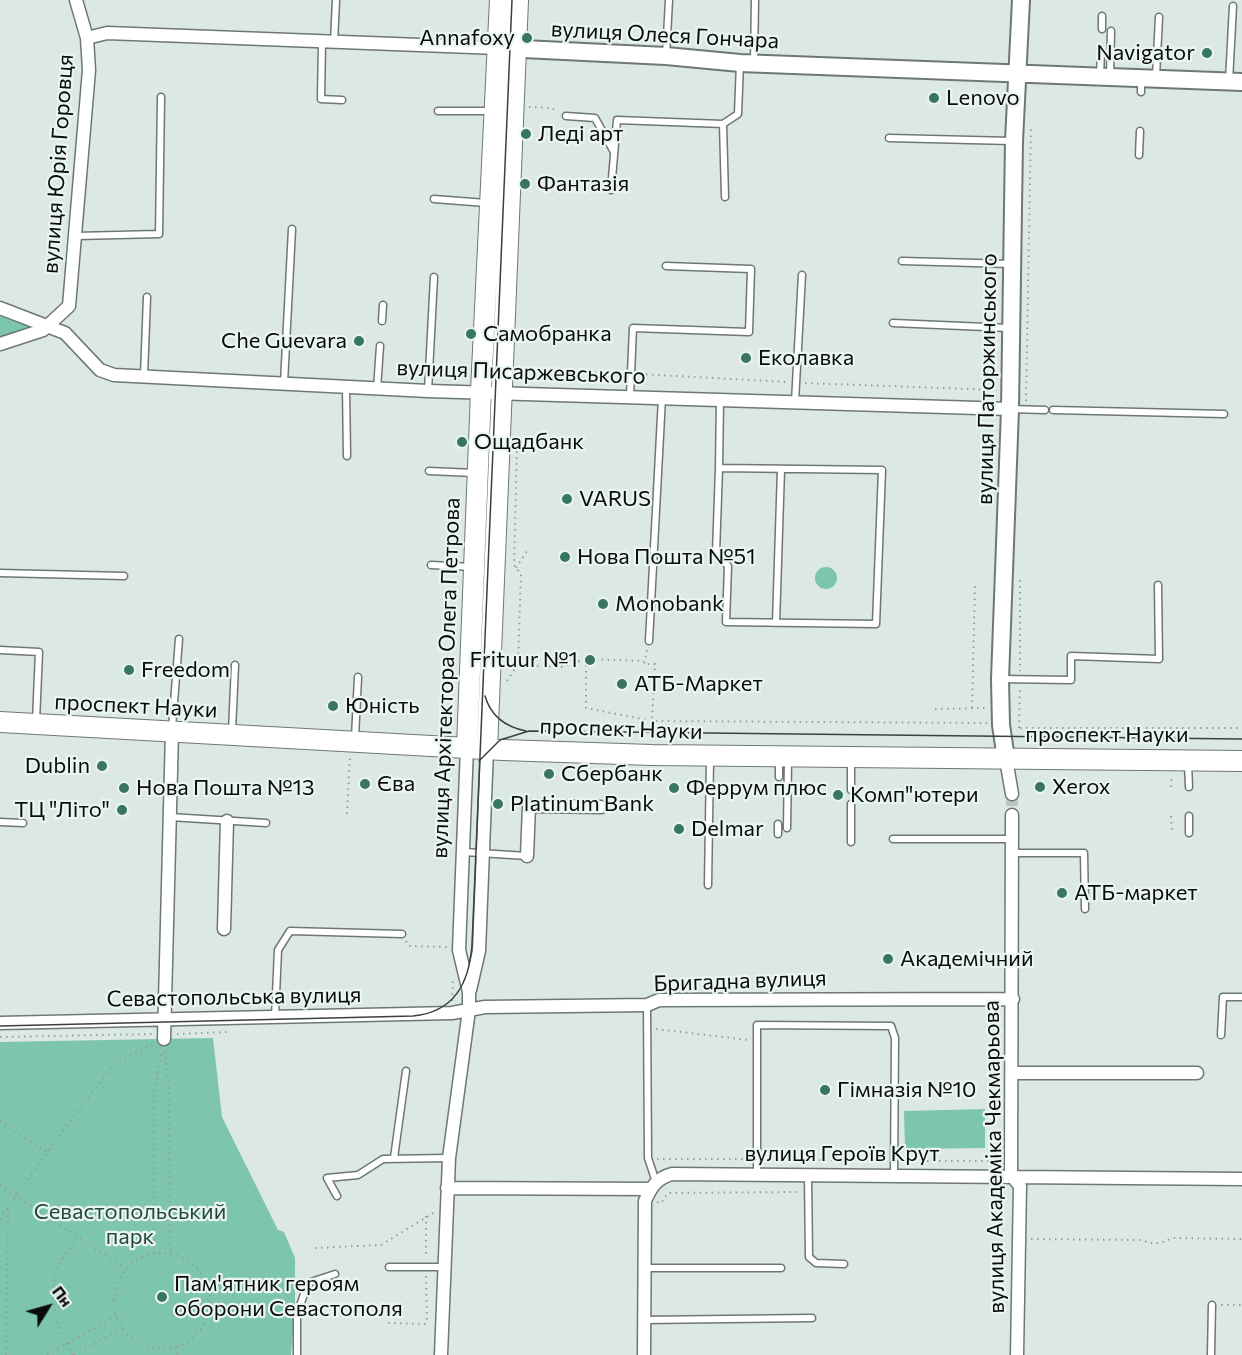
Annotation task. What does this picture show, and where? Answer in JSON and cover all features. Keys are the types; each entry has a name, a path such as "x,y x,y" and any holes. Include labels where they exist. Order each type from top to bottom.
{"main road":[{"name":"вулиця Архітектора Олега Петрова","path":"487,749 501,391 503,109 506,48 501,0"},
{"name":"вулиця Архітектора Олега Петрова","path":"506,48 518,0"},
{"name":"вулиця Архітектора Олега Петрова","path":"467,747 490,203 503,109"},
{"name":"проспект Науки","path":"0,722 487,749 710,756 1242,760"}],"street":[{"name":"вулиця Юрія Горовця","path":"51,325 69,306 89,70 87,38 76,0"},
{"name":"вулиця Паторжинського","path":"1006,759 998,724 1010,409 1014,141 1021,0"},
{"name":"вулиця Олеся Гончара","path":"87,38 107,33 506,48 666,56 747,63 1105,76 1146,83 1235,82"},
{"path":"0,308 51,325"},
{"name":"вулиця Писаржевського","path":"51,325 64,333 100,370 114,375 428,391 501,391 1010,409"},
{"path":"0,344 27,336 51,325"},
{"path":"164,1039 172,732"},
{"name":"вулиця Архітектора Олега Петрова","path":"441,1355 449,1158 469,1010 469,992 459,950 467,747"},
{"path":"469,992 479,951 487,749"},
{"path":"1006,759 1012,794"},
{"path":"527,856 529,806 601,807"},
{"name":"вулиця Академіка Чекмарьова","path":"1012,815 1011,1175 1020,1186 1021,1239 1017,1355"},
{"path":"224,929 227,821"},
{"name":"Бригадна вулиця","path":"469,1010 485,1007 647,1005 659,1000 1013,999"},
{"name":"Севастопольська вулиця","path":"0,1023 452,1013 469,1010"},
{"path":"1012,1073 1197,1073"},
{"name":"вулиця Героїв Крут","path":"447,1188 653,1186 672,1174 1011,1175 1242,1179"},
{"path":"644,1355 645,1201 653,1186"}],"lane":[{"path":"336,0 321,99 342,100"},
{"path":"666,56 669,0"},
{"path":"611,190 617,120 723,124 738,114 755,2"},
{"path":"1233,6 1235,82"},
{"path":"1102,16 1102,28"},
{"path":"1146,83 1159,17"},
{"path":"1105,76 1111,31"},
{"path":"1101,52 1105,76"},
{"path":"76,236 159,234 161,97"},
{"path":"438,111 503,109"},
{"path":"566,116 595,118 614,152"},
{"path":"723,124 724,197"},
{"path":"1139,155 1140,131"},
{"path":"889,138 1014,141"},
{"path":"434,199 490,203"},
{"path":"284,384 292,229"},
{"path":"902,261 1013,264"},
{"path":"630,396 633,327 749,332 751,269 666,266"},
{"path":"795,403 802,275"},
{"path":"428,391 434,277"},
{"path":"144,376 147,297"},
{"path":"382,321 383,305"},
{"path":"893,323 1011,328"},
{"path":"377,389 380,346"},
{"path":"346,387 347,456"},
{"path":"649,642 662,398"},
{"path":"719,468 882,470 876,624 726,622 728,566 716,553 720,400"},
{"path":"1010,409 1045,410"},
{"path":"1053,410 1224,414"},
{"path":"776,623 782,469"},
{"path":"429,471 478,473"},
{"path":"431,565 474,567"},
{"path":"0,573 124,576"},
{"path":"1000,679 1071,680 1071,656 1159,659 1158,585"},
{"path":"172,732 179,639"},
{"path":"0,650 39,652 35,725"},
{"path":"232,735 235,664"},
{"path":"353,741 358,677"},
{"path":"708,885 710,756"},
{"path":"779,777 783,757"},
{"path":"783,757 787,828"},
{"path":"851,758 851,790"},
{"path":"1188,760 1189,787"},
{"path":"850,842 851,804"},
{"path":"1189,816 1189,833"},
{"path":"169,817 266,824"},
{"path":"0,822 23,823"},
{"path":"778,824 778,834"},
{"path":"893,839 1012,839"},
{"path":"464,852 527,856"},
{"path":"1012,854 1084,853 1085,909"},
{"path":"275,1017 278,950 290,931 402,934"},
{"path":"1221,1035 1223,998 1242,998"},
{"path":"647,1005 648,1158 653,1186"},
{"path":"757,1174 757,1025 891,1026 895,1038 894,1175"},
{"path":"394,1158 406,1071"},
{"path":"337,1196 327,1178 358,1175 383,1159 449,1158"},
{"path":"808,1175 809,1257 816,1263 844,1264"},
{"path":"389,1267 444,1267"},
{"path":"643,1268 781,1268"},
{"path":"297,1355 297,1314 308,1283 335,1274"},
{"path":"1211,1355 1212,1305"},
{"path":"643,1320 812,1318"}],"path":[{"path":"503,109 551,108 566,116"},
{"path":"508,370 631,373 1010,391"},
{"path":"505,684 518,664 521,574 516,568 517,440"},
{"path":"516,568 527,551"},
{"path":"972,708 975,586"},
{"path":"644,661 649,642"},
{"path":"518,664 561,667 586,659 644,661 644,664 655,664 652,720"},
{"path":"586,659 586,708 652,720 998,724 1019,728 1242,728"},
{"path":"935,709 994,708"},
{"path":"347,814 353,741"},
{"path":"1172,816 1172,832"},
{"path":"402,934 409,946 454,947"},
{"path":"647,1029 758,1041"},
{"path":"0,1219 113,1065 164,1039"},
{"path":"154,1253 154,1091 164,1039"},
{"path":"164,1039 169,1090 170,1253"},
{"path":"0,1121 47,1152"},
{"path":"648,1158 994,1161"},
{"path":"0,1185 15,1198 126,1269"},
{"path":"645,1201 661,1203 668,1193 809,1192"},
{"path":"6,1355 8,1207"},
{"path":"315,1248 381,1245 426,1216 446,1207"},
{"path":"1021,1239 1141,1240 1152,1244 1162,1244 1171,1238 1242,1239"},
{"path":"77,1239 57,1268 53,1294 56,1321 66,1344 74,1355 122,1328"},
{"path":"154,1253 170,1253 185,1258 198,1268 206,1281 210,1297 209,1313 203,1327 192,1339 176,1347 163,1350 136,1342 122,1328 116,1316 114,1296 117,1283 126,1269 142,1257 154,1253"},
{"path":"1212,1305 1242,1305"},
{"path":"47,1355 116,1316"},
{"path":"388,1323 443,1326"},
{"path":"176,1347 177,1355"},
{"path":"163,1350 164,1355"}],"green space":[{"path":"0,316 32,326 28,330 0,338"},
{"path":"826,567 834,570 837,578 834,586 826,589 818,586 815,578 818,570"},
{"name":"Севастопольський парк","path":"213,1038 222,1117 278,1230 284,1232 295,1258 295,1309 291,1355 0,1355 0,1042"},
{"path":"985,1109 985,1148 905,1149 904,1111"}],"tunnel":[{"path":"1012,794 1012,815"}],"tram line":[{"path":"0,1026 413,1016 439,1009 457,994 463,984 472,945 512,0"},
{"path":"485,696 491,710 500,720 526,731"},
{"path":"479,761 500,740 529,731 1242,739"}],"place":[{"name":"Annafoxy","path":"527,38"},
{"name":"Navigator","path":"1207,53"},
{"name":"Lenovo","path":"934,98"},
{"name":"Леді арт","path":"526,134"},
{"name":"Фантазія","path":"525,184"},
{"name":"Самобранка","path":"471,334"},
{"name":"Che Guevara","path":"359,341"},
{"name":"Еколавка","path":"746,358"},
{"name":"Ощадбанк","path":"462,442"},
{"name":"VARUS","path":"567,499"},
{"name":"Нова Пошта №51","path":"565,557"},
{"name":"Monobank","path":"603,604"},
{"name":"Frituur №1","path":"590,660"},
{"name":"Freedom","path":"129,670"},
{"name":"АТБ-Маркет","path":"622,684"},
{"name":"Юність","path":"333,706"},
{"name":"Dublin","path":"102,766"},
{"name":"Сбербанк","path":"549,774"},
{"name":"Єва","path":"365,784"},
{"name":"Xerox","path":"1040,787"},
{"name":"Нова Пошта №13","path":"124,788"},
{"name":"Феррум плюс","path":"674,788"},
{"name":"Комп\"ютери","path":"838,795"},
{"name":"Platinum Bank","path":"498,804"},
{"name":"ТЦ \"Літо\"","path":"122,810"},
{"name":"Delmar","path":"679,829"},
{"name":"АТБ-маркет","path":"1062,893"},
{"name":"Академічний","path":"888,959"},
{"name":"Гімназія №10","path":"825,1090"},
{"name":"Пам'ятник героям оборони Севастополя","path":"162,1297"}]}
